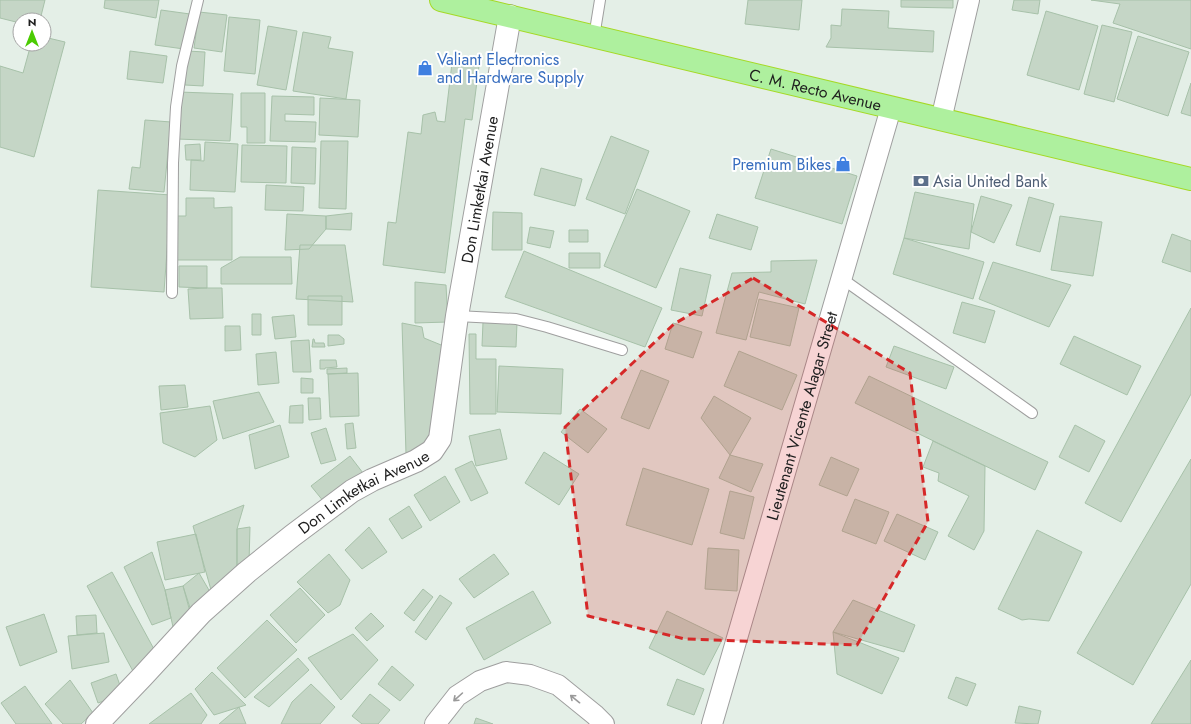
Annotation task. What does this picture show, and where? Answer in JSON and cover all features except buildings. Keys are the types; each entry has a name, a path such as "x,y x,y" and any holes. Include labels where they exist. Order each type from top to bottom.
{"highway":[{"name":"C. M. Recto Avenue","path":"441,0 1191,180"}],"street":[{"path":"941,120 969,0"},
{"name":"Don Limketkai Avenue","path":"97,724 201,613 247,572 352,491 372,480 416,461 432,451 440,439 457,316 510,16"},
{"name":"Lieutenant Vicente Alagar Street","path":"712,724 891,108"},
{"path":"435,724 457,696 480,681 506,672 530,675 558,685 604,724"}],"lane":[{"path":"172,293 173,163 176,107 182,66 198,0"},
{"path":"594,36 600,0"},
{"path":"842,278 1032,413"},
{"path":"457,316 516,319 622,350"}],"highlighted area":[{"path":"753,278 910,373 928,522 857,645 685,639 588,616 565,427 674,324"}],"place":[{"name":"Valiant Electronics and Hardware Supply","path":"425,68"},
{"name":"Premium Bikes","path":"843,164"},
{"name":"Asia United Bank","path":"921,181"}]}
